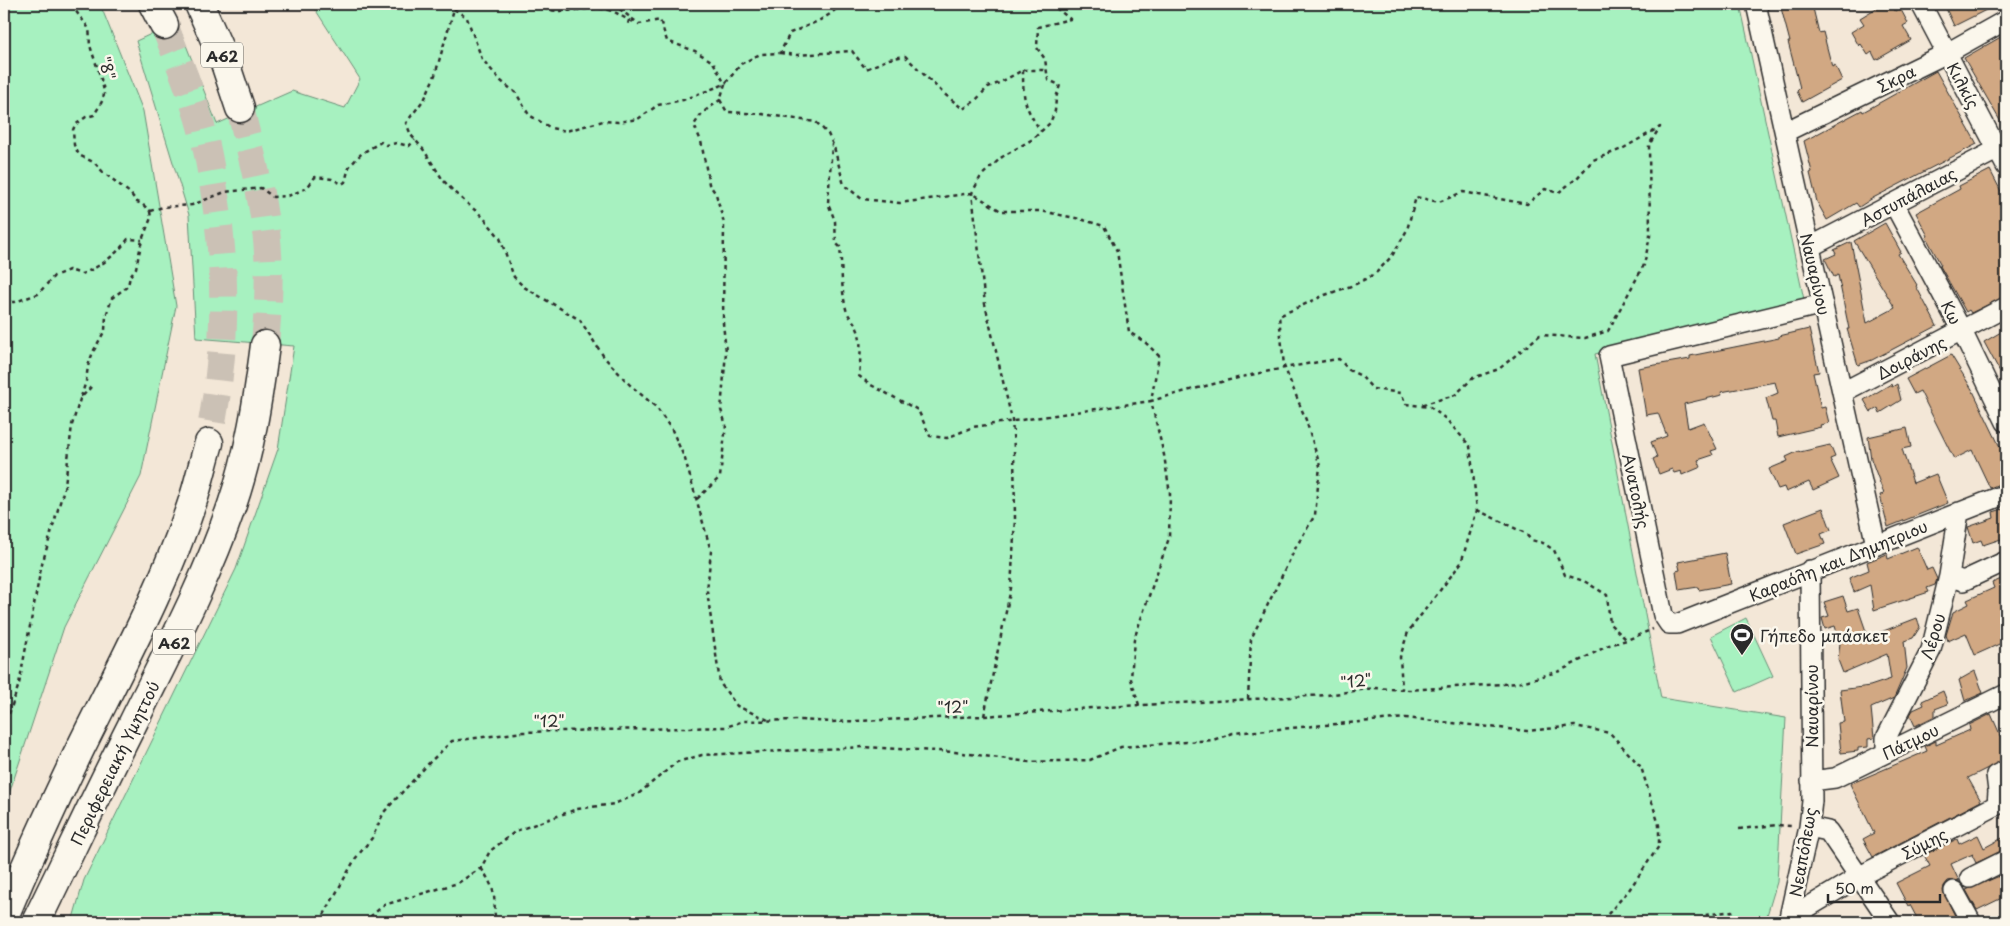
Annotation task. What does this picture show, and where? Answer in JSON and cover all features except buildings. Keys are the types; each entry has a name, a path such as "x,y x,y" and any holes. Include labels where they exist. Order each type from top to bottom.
{"highway":[{"name":"Α62","path":"199,4 224,60 240,108"},
{"name":"Περιφερειακή Υμηττού","path":"36,922 197,596 217,548 246,459 258,404 265,345"},
{"name":"Α62","path":"4,916 48,815 124,664 154,598 178,542 195,494 209,442"}],"street":[{"name":"Ναυαρίνου","path":"1756,4 1876,545"},
{"name":"Κιλκίς","path":"1921,4 2002,147 2006,166"},
{"name":"Σκρα","path":"1785,132 1947,52 2006,20"},
{"name":"Αστυπάλαιας","path":"1810,247 2002,147"},
{"name":"Κω","path":"1894,204 1962,330 2006,422"},
{"name":"Ανατολής","path":"1669,624 1663,615 1608,356 1823,304"},
{"name":"Δοιράνης","path":"1842,392 2006,307"},
{"name":"Καραόλη και Δημητριου","path":"1669,624 1677,624 2006,494"},
{"name":"Λέρου","path":"1886,753 1886,738 1931,650 1949,576 1959,512"},
{"path":"1949,576 1963,581 2006,561"},
{"name":"Ναυαρίνου","path":"1810,570 1811,781"},
{"name":"Πάτμου","path":"1811,781 1835,778 2006,694"},
{"name":"Σύμης","path":"1789,920 1860,876 1997,806 1996,774 2006,770"},
{"name":"Νεαπόλεως","path":"1789,920 1809,827 1811,781"},
{"path":"1809,827 1828,831 1890,922"},
{"path":"1970,878 2006,860"},
{"path":"1954,891 1970,922"}],"path":[{"name":"\"8\"","path":"73,4 75,11 89,28 90,45 104,94 101,105 94,115 86,117 75,125 73,130 74,144 79,155 95,163 103,172 130,193 136,202 142,204 150,211"},
{"path":"453,4 454,9 435,75 425,98 406,123 415,140 443,180 455,193 483,216 500,238 514,277 524,287 580,320 604,357 630,385 656,407 672,430 685,459 711,551 707,590 720,683 737,706 769,721"},
{"path":"538,4 542,8 551,10 572,11 588,8 606,10 622,14 629,20 628,24 634,20"},
{"path":"613,4 639,24 660,20 667,41 695,51 713,62 725,84"},
{"path":"780,53 790,33 811,25 831,13 840,4"},
{"path":"984,716 1011,588 1015,518 1012,420 985,304 972,193 980,176 1002,157 1033,139 1050,123 1055,110 1060,85 1048,80 1045,59 1037,48 1038,27 1070,18 1051,4"},
{"path":"454,9 468,18 482,59 500,81 516,93 529,115 551,128 566,131 603,121 618,122 638,119 658,106 683,100 725,84"},
{"path":"697,500 720,477 726,425 721,410 726,352 723,323 724,223 716,194 709,184 701,141 694,125 702,113 720,100 725,84 741,64 760,54 780,53 797,55 852,51 866,69 889,59 905,56 962,110 975,101 988,87 1000,83 1023,70 1047,70"},
{"path":"1023,70 1023,96 1029,114 1042,131"},
{"path":"720,100 727,112 762,114 816,122 828,134 834,147 844,185 862,199 900,203 972,193 1000,211 1041,211 1080,218 1104,226 1117,251 1129,332 1146,342 1159,356 1151,401 1164,455 1170,494 1169,538 1134,639 1131,679 1139,705"},
{"path":"1248,699 1251,639 1296,548 1315,515 1320,466 1306,420 1284,366 1279,316 1354,285 1375,274 1392,256 1407,230 1416,197 1439,202 1463,192 1527,204 1545,189 1558,193 1577,178 1594,160 1622,149 1660,127 1649,145 1650,236 1644,265 1608,331 1585,338 1540,335 1499,370 1473,378 1455,395 1421,405"},
{"path":"4,729 19,684 41,568 65,485 72,425 86,381 88,366 105,330 106,316 112,298 128,286 130,276 136,268 142,240 151,218 150,211 192,205 225,192 261,188 272,197 288,196 307,188 315,177 332,179 342,184 345,182 349,167 372,146 381,142 386,145 397,143 409,146 415,140"},
{"path":"832,144 828,203 835,221 836,242 840,247 846,308 856,326 860,351 859,376 871,385 918,410 930,436 947,438 973,427 1151,401 1218,381 1284,366 1339,359 1349,370 1361,376 1373,388 1401,392 1406,404 1430,407 1446,419 1470,446 1477,510 1461,562 1408,632 1400,657 1402,689"},
{"path":"4,302 14,302 38,294 54,276 69,270 82,274 99,267 118,252 128,239 142,240"},
{"path":"80,399 91,386"},
{"path":"1477,510 1525,532 1531,540 1543,543 1554,550 1565,575 1584,581 1607,595 1610,624 1627,640"},
{"name":"\"12\"","path":"320,922 355,859 372,838 384,812 452,741 523,732 726,726 743,721 801,720 831,722 984,716 1139,705 1328,695 1374,688 1409,690 1518,682 1560,670 1610,645 1669,624"},
{"path":"364,922 384,905 458,883 481,868 490,850 516,831 577,809 614,804 638,794 677,762 702,755 863,747 955,752 1030,762 1090,760 1121,747 1213,740 1233,733 1406,718 1527,731 1575,726 1610,733 1641,767 1659,825 1659,846 1629,890 1600,922"},
{"path":"1739,829 1788,826"},
{"path":"481,868 491,882 496,896 495,922"},
{"path":"1707,922 1705,915 1732,911 1738,922"}],"green space":[{"path":"4,4 100,4 143,111 176,306 141,476 64,627 4,809"},
{"path":"309,4 1740,4 1805,304 1595,354 1661,698 1786,718 1777,882 1765,922 72,922 84,880 236,569 278,449 294,346 196,338 189,215 136,41 177,22 217,124 292,91 345,108 360,79 315,9"},
{"name":"Γήπεδο μπάσκετ","path":"1746,618 1773,676 1737,692 1711,636"}],"tunnel":[{"path":"164,25 200,122 208,155 217,209 222,264 223,320 217,392 209,443"},
{"path":"240,108 258,184 268,245 265,345"}],"place":[{"name":"Γήπεδο μπάσκετ","path":"1742,656"}]}
